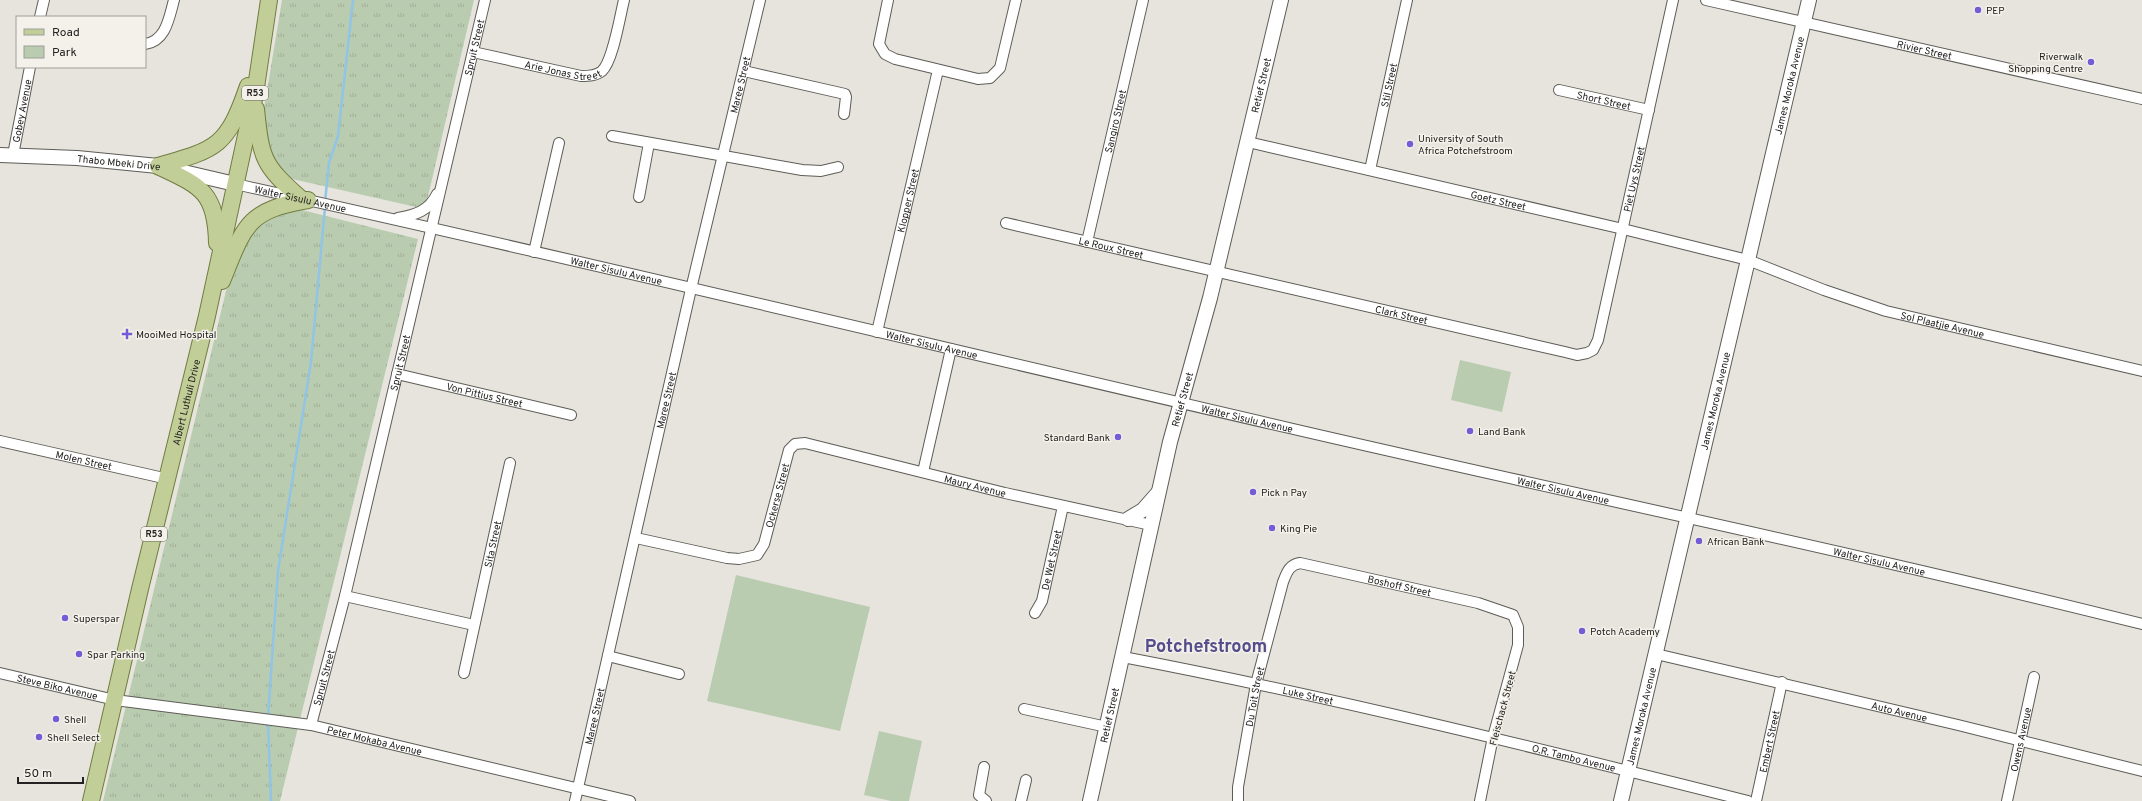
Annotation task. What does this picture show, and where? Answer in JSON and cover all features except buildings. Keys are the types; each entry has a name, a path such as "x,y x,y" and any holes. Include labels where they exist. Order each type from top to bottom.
{"main road":[{"name":"Albert Luthuli Drive","path":"91,801 140,589 207,316 255,94 269,0"},
{"path":"158,166 195,156 220,142 234,124 261,47"},
{"path":"255,94 259,137 264,159 281,181 308,200"},
{"path":"158,166 195,184 210,201 214,214 217,234 218,266"},
{"path":"207,316 236,247 252,220 276,207 308,200"}],"street":[{"path":"40,16 44,0"},
{"path":"146,44 159,39 164,32 174,0"},
{"name":"Spruit Street","path":"311,725 345,596 433,228 440,186 485,0"},
{"name":"Arie Jonas Street","path":"473,52 581,76 593,76 601,72 606,66 616,36 624,0"},
{"name":"Maree Street","path":"575,801 636,538 691,289 724,156 760,0"},
{"path":"888,0 880,34 879,44 881,50 895,59 978,79 990,78 996,74 1002,62 1016,0"},
{"name":"Sangiro Street","path":"1087,242 1143,0"},
{"name":"Retief Street","path":"1090,801 1123,657 1158,492 1180,403 1216,272 1281,0"},
{"name":"Stil Street","path":"1370,170 1408,0"},
{"name":"Piet Uys Street","path":"1587,353 1593,350 1598,340 1673,0"},
{"name":"Rivier Street","path":"1706,0 2142,99"},
{"name":"James Moroka Avenue","path":"1621,801 1810,0"},
{"name":"Gobey Avenue","path":"6,155 30,68"},
{"name":"Klopper Street","path":"877,332 938,70"},
{"path":"744,71 845,94 844,114"},
{"name":"Short Street","path":"1559,90 1649,110"},
{"path":"612,136 802,170 821,171 838,167"},
{"path":"639,197 649,142"},
{"name":"Goetz Street","path":"1248,142 1623,229 1748,260"},
{"path":"534,252 559,143"},
{"name":"Thabo Mbeki Drive","path":"6,155 76,158 158,166 235,184"},
{"name":"Walter Sisulu Avenue","path":"235,184 433,228 951,348 1180,403 1687,519 1888,563 2142,624"},
{"path":"392,219 412,215 424,210 433,203 440,186"},
{"name":"Le Roux Street","path":"1006,223 1216,272"},
{"name":"Sol Plaatjie Avenue","path":"1748,260 1824,290 1886,311 2142,371"},
{"name":"Clark Street","path":"1216,272 1565,352 1577,354 1587,353"},
{"path":"923,472 951,348"},
{"name":"Von Pittius Street","path":"397,374 571,415"},
{"name":"Molen Street","path":"0,441 168,479"},
{"name":"Ockerse Street","path":"636,538 727,558 739,559 757,555 764,544 786,457 791,447 795,444 805,444 923,472"},
{"name":"Sita Street","path":"464,673 510,463"},
{"name":"Maury Avenue","path":"923,472 1063,506 1151,525"},
{"path":"1128,519 1143,510 1158,492"},
{"name":"De Wet Street","path":"1034,613 1042,601 1063,506"},
{"name":"Boshoff Street","path":"1287,571 1294,564 1306,563 1478,603 1514,615"},
{"name":"Du Toit Street","path":"1238,801 1238,787 1256,684 1287,571"},
{"path":"345,596 474,626"},
{"name":"Fleischack Street","path":"1480,801 1493,737 1518,645 1518,627 1514,615"},
{"name":"Auto Avenue","path":"1656,654 1782,682 2142,771"},
{"path":"608,656 679,674"},
{"name":"Luke Street","path":"1123,657 1256,684 1493,737"},
{"name":"Steve Biko Avenue","path":"0,673 115,700"},
{"name":"Owens Avenue","path":"2007,801 2034,677"},
{"name":"Embert Street","path":"1756,801 1782,682"},
{"name":"Peter Mokaba Avenue","path":"115,700 311,725 630,801"},
{"path":"1024,709 1107,727"},
{"name":"O.R. Tambo Avenue","path":"1493,737 1748,801"},
{"path":"984,767 979,795 986,801"},
{"path":"1021,801 1026,780"}],"green space":[{"path":"282,0 474,0 425,209 288,178 274,167 261,127"},
{"path":"282,205 418,239 280,801 103,801 239,237"},
{"path":"1460,360 1511,372 1502,412 1451,400"},
{"path":"736,575 870,607 840,731 707,701"},
{"path":"879,731 922,741 909,801 891,801 864,795"}],"waterway":[{"path":"325,202 329,163 338,136 353,0"},
{"path":"268,717 278,571 311,362 325,207"},
{"path":"268,722 271,801"}],"place":[{"name":"PEP","path":"1978,10"},
{"name":"Riverwalk Shopping Centre","path":"2091,62"},
{"name":"University of South Africa Potchefstroom","path":"1410,144"},
{"name":"MooiMed Hospital","path":"127,334"},
{"name":"Land Bank","path":"1470,431"},
{"name":"Standard Bank","path":"1118,437"},
{"name":"Pick n Pay","path":"1253,492"},
{"name":"King Pie","path":"1272,528"},
{"name":"African Bank","path":"1699,541"},
{"name":"Superspar","path":"65,618"},
{"name":"Potch Academy","path":"1582,631"},
{"name":"Spar Parking","path":"79,654"},
{"name":"Shell","path":"56,719"},
{"name":"Shell Select","path":"39,737"}],"district":[{"name":"Potchefstroom","path":"1206,646"}]}
